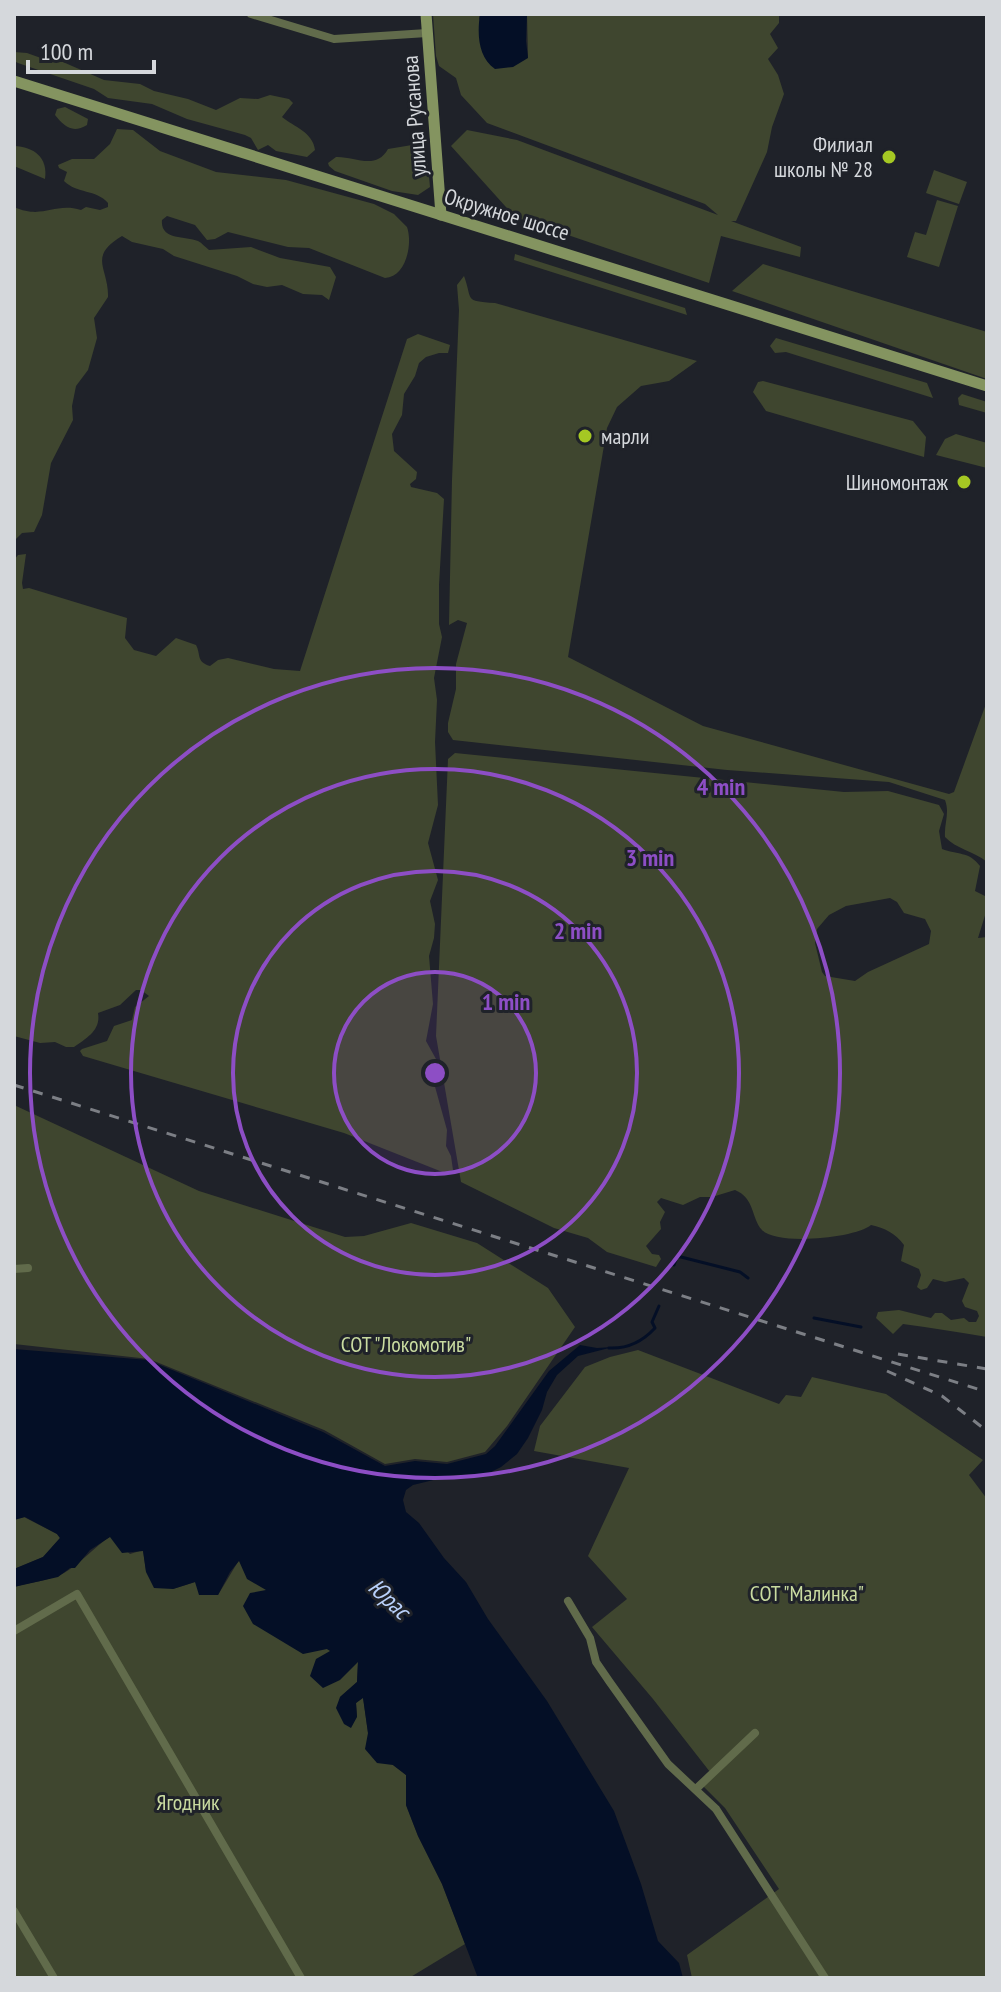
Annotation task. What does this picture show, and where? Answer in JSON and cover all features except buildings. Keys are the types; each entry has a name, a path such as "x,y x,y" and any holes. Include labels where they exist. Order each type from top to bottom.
{"main road":[{"name":"улица Русанова","path":"426,14 441,215"},
{"name":"Окружное шоссе","path":"14,81 987,386"}],"street":[{"path":"251,14 334,39 427,33"},
{"path":"14,1269 28,1268"},
{"path":"14,1631 77,1594 301,1978"},
{"path":"568,1601 590,1638 596,1662 668,1764 716,1809 825,1978"},
{"path":"697,1788 755,1733"},
{"path":"14,1911 54,1978"}],"green space":[{"path":"433,14 480,14 479,19 528,58 527,14 779,14 779,23 770,34 778,48 768,59 778,75 784,94 767,152 736,221 731,221 801,247 800,257 721,236 709,283 515,217 451,146 467,130 517,140 718,215 705,204 487,123 461,95 456,78 439,66"},
{"path":"14,52 63,62 104,80 140,84 216,110 240,98 258,99 270,95 289,99 293,103 282,117 307,134 315,150 307,157 276,151 268,145 258,150 251,138 245,135 187,119 152,104 108,98 94,89 18,63 14,61"},
{"path":"65,107 88,119 87,125 73,129 65,125 55,115 57,109"},
{"path":"117,129 133,130 160,151 216,172 286,180 374,204 394,214 407,227 409,242 406,258 398,272 385,278 309,248 288,247 228,232 207,240 195,225 167,216 162,220 162,226 169,234 198,241 209,250 251,247 280,258 330,267 336,277 329,300 322,295 303,294 282,285 267,287 253,284 122,236 111,243 102,257 108,297 94,318 97,338 88,370 76,386 73,420 51,463 42,515 34,532 22,533 14,541 14,207 41,212 108,207 103,199 64,181 67,172 58,165 72,159 94,159 110,144"},
{"path":"418,144 418,148 427,155 430,187 418,195 392,191 335,171 328,163 336,157 371,161 383,156 388,149"},
{"path":"14,146 28,148 42,159 45,179 14,166"},
{"path":"934,170 967,182 959,204 926,193"},
{"path":"937,200 958,206 939,267 907,257 915,232 926,235"},
{"path":"515,254 685,308 687,315 514,260"},
{"path":"763,264 987,332 987,379 732,291"},
{"path":"464,276 469,295 474,300 495,303 697,361 669,381 641,386 617,407 607,428 568,657 703,726 949,794 954,792 987,701 987,862 945,837 945,800 889,782 727,770 453,740 448,732 448,723 456,689 456,664 467,623 458,620 449,625 459,310 457,285"},
{"path":"418,334 450,345 448,353 426,357 419,363 404,394 402,415 392,434 394,451 417,472 411,487 437,493 444,499 439,585 442,637 434,678 438,805 428,843 438,880 430,901 435,924 429,956 433,1004 426,1041 436,1059 434,1083 447,1130 446,1146 451,1156 453,1170 445,1173 344,1133 83,1056 82,1049 107,1041 114,1026 132,1020 135,1007 149,996 141,990 136,990 120,1005 98,1013 95,1029 74,1047 14,1036 14,560 18,555 26,554 23,589 29,588 127,618 125,638 134,650 156,656 176,638 196,645 201,660 210,666 228,658 274,669 300,671 407,339"},
{"path":"776,338 927,383 933,398 786,352 775,353 770,346"},
{"path":"758,382 913,421 926,437 924,457 766,411 753,392"},
{"path":"962,394 987,402 987,413 959,405 958,398"},
{"path":"956,434 987,443 987,468 936,455 945,439"},
{"path":"455,753 844,792 888,791 939,805 944,814 939,831 942,849 976,861 980,866 975,891 987,897 987,909 978,938 987,937 987,1337 903,1324 893,1334 876,1318 878,1312 899,1310 931,1318 935,1313 942,1313 951,1320 964,1318 969,1322 976,1322 979,1316 977,1311 965,1307 962,1301 969,1283 964,1278 945,1282 933,1279 927,1288 921,1290 917,1287 921,1275 919,1269 901,1261 904,1245 893,1234 876,1226 834,1237 783,1238 762,1230 746,1198 735,1190 700,1197 683,1205 661,1198 657,1202 665,1212 660,1222 661,1229 646,1246 661,1259 656,1267 607,1252 588,1238 554,1228 461,1182 436,1036 448,759","holes":["890,898 904,913 925,919 931,931 929,944 855,981 825,976 815,943 817,929 829,915 846,906"]},
{"name":"СОТ \"Локомотив\"","path":"14,1105 199,1191 345,1237 364,1236 411,1223 477,1243 548,1288 575,1327 507,1426 485,1452 447,1462 415,1459 385,1464 324,1430 149,1359 14,1344"},
{"name":"СОТ \"Малинка\"","path":"638,1350 779,1404 786,1395 801,1397 812,1377 886,1394 983,1460 969,1475 987,1499 987,1978 692,1978 687,1955 779,1889 725,1808 700,1783 710,1772 592,1627 627,1599 588,1556 629,1468 534,1451 540,1426 585,1367"},
{"path":"24,1517 60,1538 43,1557 14,1569 14,1520"},
{"name":"Ягодник","path":"111,1536 130,1554 143,1550 146,1571 173,1589 195,1582 218,1595 239,1560 327,1649 358,1661 357,1682 340,1697 357,1717 356,1703 363,1697 368,1733 393,1765 406,1775 406,1805 465,1944 409,1978 14,1978 14,1587 64,1573"}],"water":[{"path":"480,14 527,14 528,58 513,67 495,69 489,64 480,44"},
{"name":"Юрас","path":"580,1345 613,1347 578,1356 557,1375 528,1438 517,1454 487,1474 454,1475 413,1485 406,1490 403,1500 406,1512 419,1523 466,1582 488,1619 547,1701 614,1811 658,1941 679,1963 683,1978 478,1978 442,1884 406,1805 406,1775 393,1765 377,1763 365,1749 368,1733 363,1698 356,1703 357,1717 351,1728 344,1724 336,1708 340,1697 357,1682 358,1662 340,1680 323,1688 310,1676 316,1659 330,1651 303,1654 253,1624 243,1606 250,1593 266,1590 247,1579 239,1561 218,1595 199,1595 195,1582 173,1589 154,1588 146,1572 143,1551 122,1553 110,1537 90,1550 75,1568 58,1577 14,1587 14,1569 43,1557 60,1538 25,1517 14,1520 14,1349 148,1360 323,1432 385,1466 415,1461 447,1464 486,1454 549,1371"}],"waterway":[{"path":"674,1265 677,1257 681,1257 740,1272 748,1278"},
{"path":"609,1348 629,1346 650,1333 655,1328 652,1322 659,1306"},
{"path":"814,1318 861,1327"}],"railway":[{"path":"14,1085 987,1392"},
{"path":"898,1354 987,1369"},
{"path":"887,1371 942,1396 987,1431"}],"place":[{"name":"Филиал школы № 28","path":"889,157"},
{"name":"марли","path":"585,436"},
{"name":"Шиномонтаж","path":"964,482"}]}
